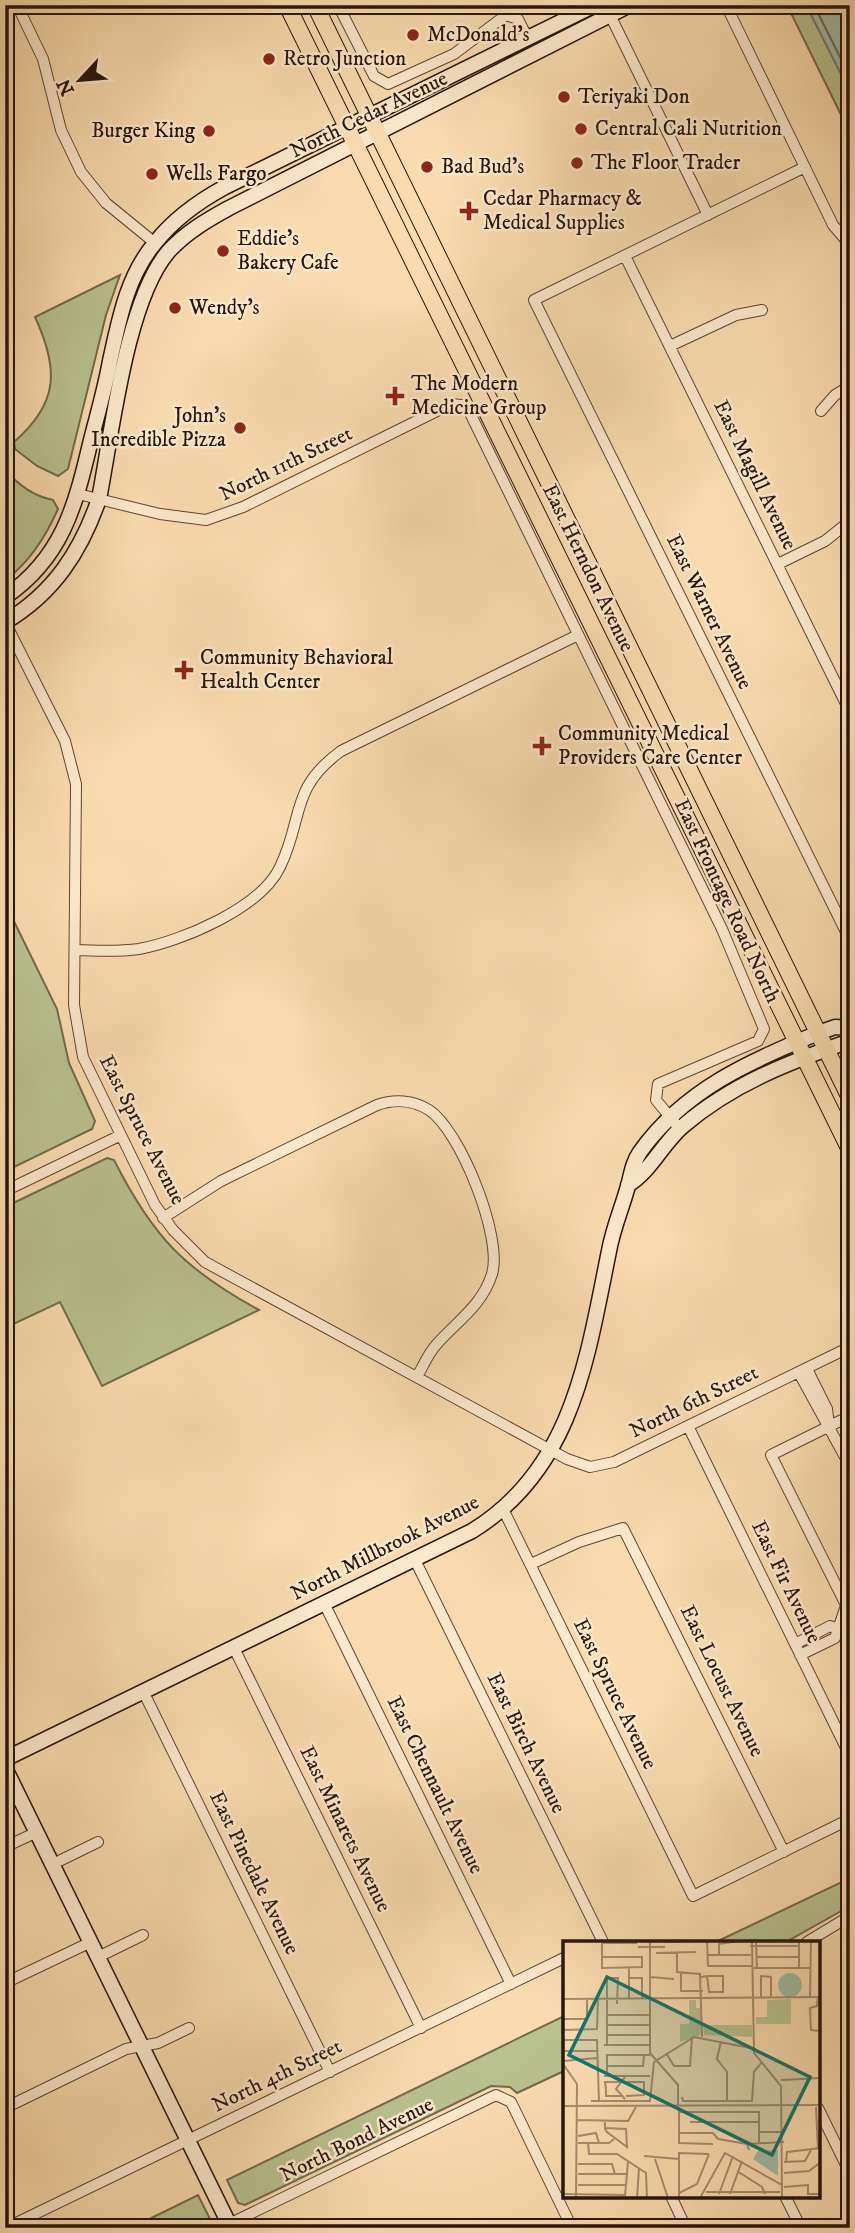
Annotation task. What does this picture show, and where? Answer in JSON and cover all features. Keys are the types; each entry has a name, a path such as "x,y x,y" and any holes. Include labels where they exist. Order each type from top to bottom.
{"main road":[{"name":"East Herndon Avenue","path":"287,5 850,1150"},
{"name":"East Herndon Avenue","path":"315,5 850,1098"},
{"name":"North Cedar Avenue","path":"5,597 32,577 45,561 71,516 122,307 138,271 155,243 189,210 212,194 528,39 601,9 630,5"},
{"name":"North Cedar Avenue","path":"5,622 31,606 62,574 82,543 99,499 127,355 145,292 168,252 185,236 229,208 520,63 601,9"},
{"path":"168,252 168,242 181,227 209,206 212,194"},
{"path":"127,355 126,324 137,290 156,255 155,243"},
{"name":"North Millbrook Avenue","path":"628,1185 642,1177 680,1129 729,1091 800,1049 818,1033 835,1027 850,1028"},
{"name":"North Millbrook Avenue","path":"5,1759 415,1560 472,1531 503,1509 532,1481 552,1450 571,1407 615,1219 634,1162 669,1118 709,1084 800,1049 826,1049 850,1041"},
{"path":"5,1768 230,2226"}],"street":[{"path":"17,5 43,59 61,130 81,172 106,203 155,243"},
{"path":"338,5 369,69 381,82 395,82 454,54 506,15 518,19 528,39"},
{"path":"726,5 834,225 850,245"},
{"path":"601,9 708,215"},
{"path":"625,256 805,167"},
{"name":"East Warner Avenue","path":"625,256 534,300 850,940"},
{"name":"East Magill Avenue","path":"625,256 850,712"},
{"path":"670,345 736,315 762,310"},
{"path":"821,411 835,395 850,386"},
{"name":"North 11th Street","path":"78,494 190,520 219,517 451,404 461,405"},
{"name":"East Frontage Road North","path":"461,405 469,411 722,929 764,1028 758,1041 658,1084 656,1100 680,1129"},
{"path":"778,564 825,541 850,521"},
{"name":"East Spruce Avenue","path":"5,622 61,732 72,764 78,800 74,1005 79,1040 88,1070 119,1136 163,1218 186,1244 225,1275 552,1450"},
{"path":"75,950 117,951 162,943 249,903 265,889 280,868 300,797 310,778 325,763 341,751 578,635"},
{"path":"839,917 850,912"},
{"path":"163,1218 221,1181 377,1105 402,1101 430,1110 449,1132 485,1205 495,1255 492,1272 480,1299 432,1350 417,1377"},
{"path":"5,1191 119,1136"},
{"name":"North 6th Street","path":"552,1450 581,1465 602,1466 850,1347"},
{"path":"803,1371 819,1414 829,1426 850,1466"},
{"path":"846,1605 771,1455 850,1416"},
{"name":"East Fir Avenue","path":"688,1426 850,1756"},
{"name":"East Spruce Avenue","path":"503,1509 692,1896 784,1852"},
{"name":"East Locust Avenue","path":"531,1564 579,1542 623,1528 784,1852"},
{"name":"East Birch Avenue","path":"415,1560 600,1941"},
{"path":"800,1655 835,1638 850,1594"},
{"name":"East Chennault Avenue","path":"324,1603 511,1984"},
{"path":"795,1644 830,1626 850,1633"},
{"name":"East Minarets Avenue","path":"234,1648 421,2028"},
{"name":"East Pinedale Avenue","path":"143,1691 330,2072"},
{"path":"784,1852 850,1819"},
{"path":"5,1847 37,1832"},
{"path":"53,1864 98,1842"},
{"path":"809,1941 850,1916"},
{"path":"98,1957 143,1935"},
{"path":"5,1983 91,1942"},
{"name":"North 4th Street","path":"6,2228 563,1959"},
{"path":"5,2108 126,2049 158,2043 189,2028"},
{"name":"North Bond Avenue","path":"230,2226 488,2096 502,2096 510,2102 572,2228"},
{"path":"820,2112 850,2173"},
{"path":"672,2198 687,2228"},
{"path":"786,2198 801,2228"}],"green space":[{"path":"787,5 850,5 850,133"},
{"path":"120,275 106,315 68,469 58,476 37,466 15,449 14,442 40,413 50,384 48,353 35,317"},
{"path":"5,470 27,489 53,500 58,509 36,548 5,581"},
{"path":"5,903 57,1009 69,1063 95,1121 92,1129 6,1171"},
{"path":"107,1158 114,1160 128,1187 157,1230 190,1265 259,1310 102,1386 60,1302 5,1328 5,1207"},
{"path":"850,1878 850,1906 788,1941 718,1941"},
{"path":"563,2016 563,2071 517,2093 510,2087 491,2086 245,2205 238,2203 227,2180"},
{"path":"198,2195 210,2219 207,2226 131,2228"}],"water":[{"path":"806,5 850,5 850,92"}],"place":[{"name":"McDonald's","path":"413,35"},
{"name":"Retro Junction","path":"269,59"},
{"name":"Teriyaki Don","path":"564,97"},
{"name":"Central Cali Nutrition","path":"581,129"},
{"name":"Burger King","path":"209,131"},
{"name":"The Floor Trader","path":"577,163"},
{"name":"Bad Bud's","path":"427,167"},
{"name":"Wells Fargo","path":"152,174"},
{"name":"Cedar Pharmacy & Medical Supplies","path":"469,211"},
{"name":"Eddie's Bakery Cafe","path":"223,251"},
{"name":"Wendy's","path":"175,308"},
{"name":"The Modern Medicine Group","path":"395,396"},
{"name":"John's Incredible Pizza","path":"240,428"},
{"name":"Community Behavioral Health Center","path":"184,670"},
{"name":"Community Medical Providers Care Center","path":"542,746"}]}
